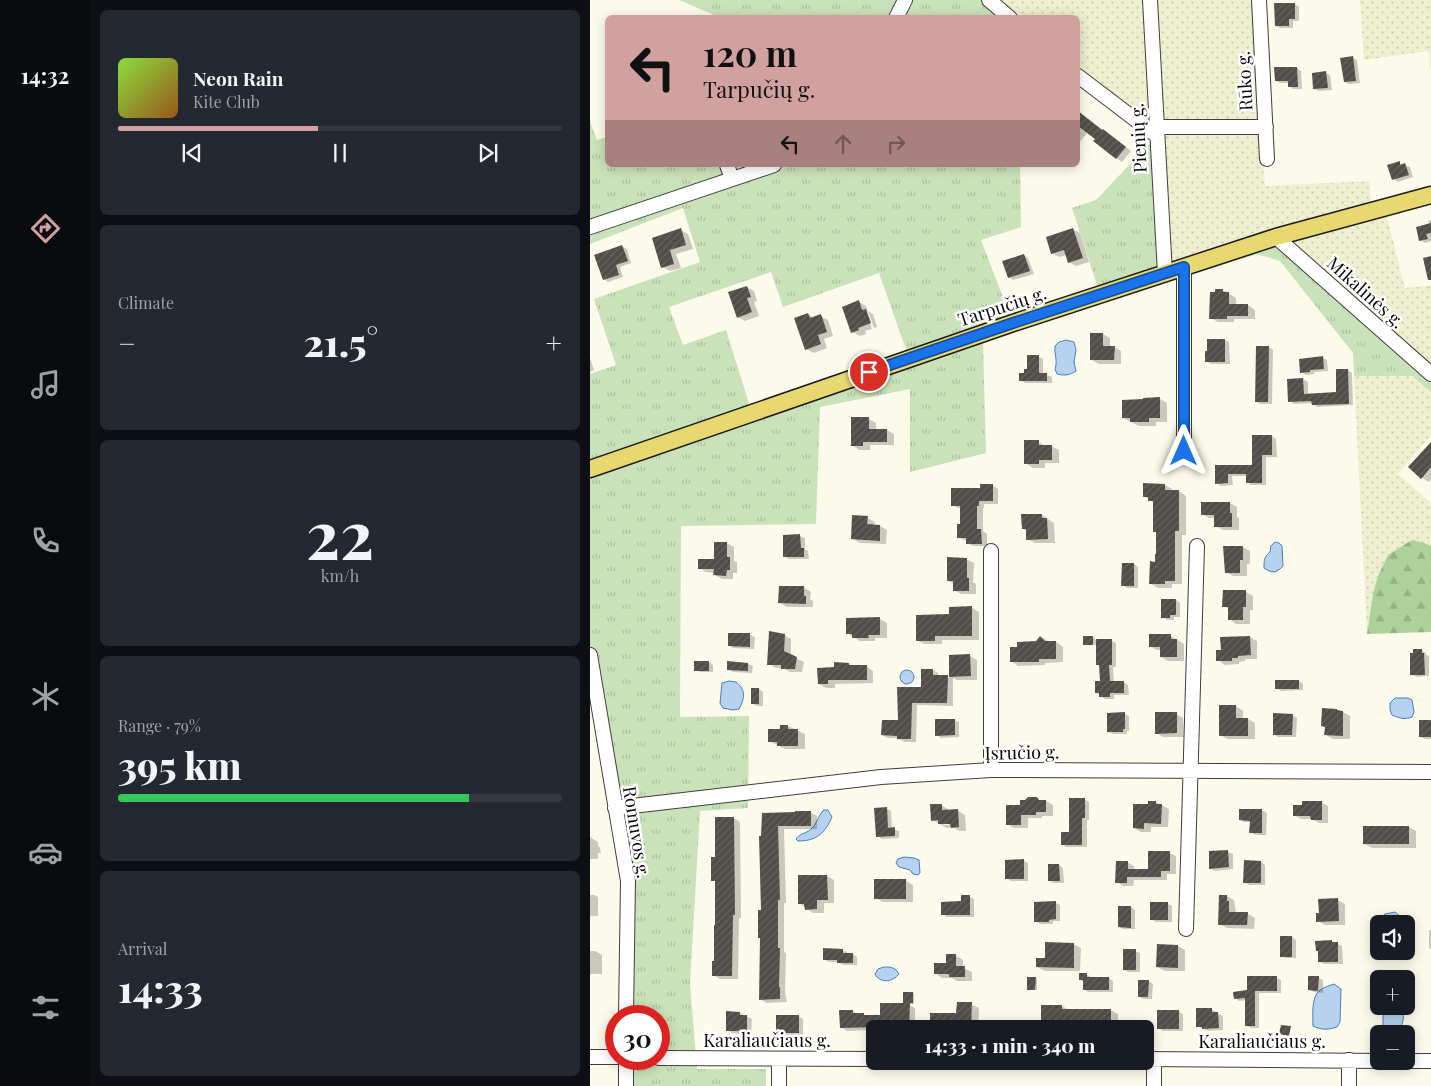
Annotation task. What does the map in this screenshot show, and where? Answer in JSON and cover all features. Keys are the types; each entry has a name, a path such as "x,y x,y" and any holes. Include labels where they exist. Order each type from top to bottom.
{"main road":[{"name":"Tarpučių g.","path":"590,469 909,358 1276,237 1431,195"}],"street":[{"path":"898,15 905,0"},
{"path":"989,0 1006,15"},
{"name":"Pienių g.","path":"1150,0 1164,274"},
{"name":"Rūko g.","path":"1259,0 1268,159"},
{"path":"1080,77 1156,132 1266,127"},
{"path":"728,167 732,179"},
{"path":"590,228 768,167"},
{"name":"Mikalinės g.","path":"1276,237 1431,374"},
{"path":"1184,267 1184,451"},
{"path":"1186,929 1197,546"},
{"path":"991,551 991,770"},
{"name":"Romuvos g.","path":"590,655 614,808 628,881 626,1005"},
{"name":"Įsručio g.","path":"614,808 881,777 991,770 1431,772"},
{"path":"590,1057 605,1057"},
{"name":"Karaliaučiaus g.","path":"670,1058 866,1059"},
{"path":"779,1059 779,1086"},
{"name":"Karaliaučiaus g.","path":"1154,1059 1370,1061"},
{"path":"1349,1060 1349,1086"},
{"path":"1415,1061 1431,1061"},
{"path":"626,1070 626,1086"},
{"path":"1151,1070 1154,1086"}],"green space":[{"path":"679,0 989,0 1008,15 714,15"},
{"path":"989,0 1254,0 1265,186 1369,181 1371,204 1383,202 1405,288 1431,285 1431,374 1277,237 1165,274 1157,136 1080,78 1080,15 1008,15"},
{"path":"1360,0 1431,0 1431,71 1428,51 1364,60"},
{"path":"590,122 597,140 605,138 605,167 1020,167 1021,227 981,240 1011,318 1276,237 1431,374 1431,392 1412,376 1354,376 1353,353 1280,261 1257,254 983,342 986,453 910,472 910,389 820,407 816,524 681,526 680,717 749,716 748,808 700,811 690,984 697,1069 766,1069 766,1086 626,1086 626,1070 670,1070 670,1005 626,1005 628,881 590,655 590,374 616,365 594,299 700,262 683,208 590,244","holes":["771,272 783,307 879,273 909,358 752,413 726,330 683,345 669,307"]},
{"path":"1152,141 1161,260 1156,270 1098,288 1072,208 1096,200"},
{"path":"1354,376 1412,376 1431,392 1431,435 1398,474 1431,503 1431,546 1424,543 1373,594 1367,634"},
{"path":"1412,540 1431,546 1431,632 1367,634 1373,594 1378,576 1388,555"}],"water":[{"path":"1066,340 1074,342 1076,371 1062,375 1057,374 1055,369 1055,346 1059,342"},
{"path":"1275,542 1282,546 1283,566 1275,572 1264,568 1264,561"},
{"path":"904,670 910,670 914,677 910,684 904,684 900,680 900,674"},
{"path":"736,682 742,688 744,694 739,709 723,708 720,703 722,683"},
{"path":"1395,698 1408,698 1412,700 1414,712 1412,717 1402,718 1392,715 1390,703"},
{"path":"824,810 828,810 832,817 823,832 815,838 798,841 796,839 812,828"},
{"path":"904,857 919,860 920,873 918,875 913,874 910,870 899,867 896,863 898,859"},
{"path":"1395,912 1399,915 1384,915"},
{"path":"884,967 893,968 899,974 893,979 883,981 875,974 878,969"},
{"path":"1334,984 1341,989 1340,1022 1337,1027 1331,1029 1313,1026 1313,1007 1316,994 1322,988"},
{"path":"1384,1015 1403,1015 1403,1022 1402,1025 1383,1025"}],"building":[{"path":"1274,3 1295,3 1295,19 1289,19 1289,26 1275,26"},
{"path":"1353,56 1356,81 1344,82 1340,58"},
{"path":"1274,67 1297,67 1298,87 1288,87 1288,81 1275,81"},
{"path":"1326,71 1328,88 1313,89 1312,73"},
{"path":"1080,113 1126,147 1116,159 1093,141 1095,139 1080,128"},
{"path":"1400,161 1400,165 1405,163 1409,175 1392,180 1387,165"},
{"path":"1431,223 1431,233 1426,234 1428,239 1419,241 1416,227"},
{"path":"681,228 686,245 670,250 674,264 661,268 652,238"},
{"path":"1073,228 1083,258 1068,263 1064,250 1051,254 1046,237"},
{"path":"622,245 628,261 616,265 619,275 603,280 594,255"},
{"path":"1024,254 1030,271 1008,278 1002,261"},
{"path":"1431,256 1431,280 1428,280 1423,258"},
{"path":"747,286 751,297 747,298 752,312 737,318 728,292"},
{"path":"1215,289 1223,289 1223,292 1229,292 1229,304 1248,304 1248,316 1227,316 1227,319 1209,319 1210,292 1215,292"},
{"path":"859,300 862,310 866,309 871,323 851,333 842,307"},
{"path":"808,313 810,318 821,314 827,332 818,335 821,344 805,350 794,318"},
{"path":"1090,333 1103,333 1103,346 1115,346 1114,360 1090,360"},
{"path":"1207,339 1225,339 1225,362 1205,362"},
{"path":"1256,346 1269,346 1268,402 1255,402"},
{"path":"1027,355 1039,355 1039,373 1047,373 1047,381 1019,381 1019,373 1024,373 1024,369 1027,369"},
{"path":"1323,356 1324,369 1300,373 1299,359"},
{"path":"1336,369 1348,369 1349,404 1312,405 1311,401 1288,402 1287,379 1303,378 1304,394 1336,392"},
{"path":"1160,397 1160,418 1149,418 1149,422 1130,422 1130,418 1122,418 1122,400"},
{"path":"851,417 869,417 869,429 887,429 887,442 863,442 863,446 851,446"},
{"path":"1252,435 1272,435 1272,455 1262,455 1262,483 1246,483 1246,474 1228,474 1228,483 1215,484 1215,465 1252,465"},
{"path":"1024,440 1039,440 1039,445 1052,445 1052,460 1039,460 1039,464 1024,464"},
{"path":"1431,442 1431,467 1421,479 1408,467"},
{"path":"1143,483 1165,484 1165,490 1179,490 1179,531 1175,531 1175,581 1165,581 1165,584 1149,584 1150,561 1155,562 1156,532 1153,532 1153,501 1148,501 1148,497 1143,497"},
{"path":"980,484 993,484 993,501 979,501 979,506 977,506 977,529 981,529 982,544 966,544 966,538 957,538 957,524 960,524 960,506 951,506 951,488 980,488"},
{"path":"1201,502 1230,502 1232,527 1214,527 1214,515 1201,515"},
{"path":"1021,514 1042,514 1042,518 1047,518 1048,539 1026,540 1026,529 1022,529"},
{"path":"852,515 868,516 867,524 880,525 880,541 851,539"},
{"path":"800,534 801,548 804,548 804,557 783,557 783,535"},
{"path":"714,542 727,542 727,557 730,557 730,570 727,570 726,576 713,575 714,569 698,569 698,559 714,559"},
{"path":"1223,546 1243,546 1243,560 1240,560 1240,573 1225,573"},
{"path":"947,557 967,558 969,591 953,591 953,581 947,581"},
{"path":"1122,563 1134,563 1134,586 1121,586"},
{"path":"779,586 804,586 806,604 778,603"},
{"path":"1223,590 1246,590 1246,607 1243,607 1243,620 1228,620 1228,607 1222,607"},
{"path":"1161,599 1176,599 1176,615 1170,615 1170,618 1161,618"},
{"path":"972,606 972,636 935,636 935,641 916,641 916,615 949,614 949,607"},
{"path":"880,617 880,635 868,635 869,638 852,638 852,634 846,634 846,618"},
{"path":"769,631 785,634 784,651 797,657 795,669 781,669 781,665 767,665"},
{"path":"728,633 750,633 750,647 728,646"},
{"path":"1149,634 1171,634 1171,639 1177,639 1177,657 1160,657 1160,647 1149,647"},
{"path":"1040,636 1045,641 1056,641 1056,659 1039,659 1039,662 1010,662 1010,647 1017,647 1017,642 1036,641"},
{"path":"1083,636 1093,636 1093,645 1083,645"},
{"path":"1250,636 1251,655 1238,656 1238,658 1232,658 1232,661 1216,661 1216,650 1221,650 1220,637"},
{"path":"1096,639 1112,639 1112,665 1109,665 1110,681 1124,681 1124,693 1110,693 1110,697 1099,697 1099,693 1095,693 1095,681 1100,681 1099,665 1096,665"},
{"path":"1413,649 1422,649 1422,653 1424,653 1425,675 1410,675 1410,653 1413,653"},
{"path":"970,654 971,676 949,677 949,655"},
{"path":"694,661 709,661 709,671 694,671"},
{"path":"727,661 748,663 748,671 727,670"},
{"path":"834,662 849,663 849,665 867,665 867,680 828,680 828,684 818,684 817,668 834,667"},
{"path":"921,669 933,669 933,675 948,675 947,703 912,703 911,739 897,739 897,736 881,735 882,720 898,720 897,687 921,687"},
{"path":"1275,680 1299,680 1299,689 1275,689"},
{"path":"751,688 759,688 759,704 751,704"},
{"path":"1219,705 1236,705 1236,718 1248,718 1248,736 1219,736"},
{"path":"1322,708 1343,711 1343,736 1324,735 1325,727 1321,726"},
{"path":"1125,712 1125,729 1123,729 1123,732 1107,732 1107,713"},
{"path":"1155,712 1177,712 1177,733 1155,734"},
{"path":"1273,713 1293,714 1292,735 1273,735"},
{"path":"935,719 955,719 955,735 935,736"},
{"path":"1419,720 1431,720 1431,737 1419,737"},
{"path":"780,725 788,725 788,729 798,729 798,746 777,746 777,742 768,742 768,729 780,729"},
{"path":"1028,797 1046,800 1046,812 1036,812 1036,815 1021,815 1021,825 1006,825 1006,805 1020,805 1020,800 1025,800"},
{"path":"1069,798 1085,798 1085,818 1082,818 1082,845 1061,845 1061,832 1069,832"},
{"path":"1148,801 1156,801 1156,804 1162,804 1161,824 1144,823 1144,829 1133,828 1133,804 1148,804"},
{"path":"1302,801 1322,801 1322,820 1311,820 1310,816 1293,816 1293,805 1302,805"},
{"path":"930,804 942,804 942,810 958,809 959,827 951,828 950,824 938,824 938,820 931,821"},
{"path":"887,807 888,828 895,827 895,836 876,837 874,808"},
{"path":"1239,809 1262,809 1262,833 1249,833 1250,821 1239,820"},
{"path":"811,811 811,826 778,826 780,999 759,1000 760,938 758,938 758,910 761,910 759,836 761,836 762,813"},
{"path":"715,817 734,817 735,915 733,915 732,976 712,976 712,961 714,961 715,881 711,881 711,857 715,857"},
{"path":"1363,826 1409,826 1409,844 1363,844"},
{"path":"1228,850 1229,867 1209,869 1209,851"},
{"path":"1148,851 1170,851 1170,871 1161,871 1161,877 1127,877 1127,883 1115,883 1116,861 1128,861 1128,869 1148,869"},
{"path":"1024,859 1024,879 1005,879 1005,860"},
{"path":"1244,860 1261,861 1261,883 1243,883"},
{"path":"1048,864 1059,864 1060,881 1048,881"},
{"path":"798,875 827,875 828,900 817,900 817,909 805,910 804,904 798,904"},
{"path":"874,879 906,879 906,899 874,899"},
{"path":"961,895 970,895 970,915 941,915 941,902 961,901"},
{"path":"1219,895 1227,895 1229,912 1248,912 1247,925 1218,925"},
{"path":"1338,898 1339,921 1316,922 1316,913 1319,913 1318,899"},
{"path":"1056,901 1056,919 1049,920 1049,922 1034,922 1034,902"},
{"path":"1150,902 1168,902 1168,920 1150,920"},
{"path":"1118,906 1131,906 1131,928 1118,927"},
{"path":"1280,936 1292,936 1292,957 1280,957"},
{"path":"1332,940 1332,942 1338,942 1338,962 1318,962 1318,951 1316,951 1315,941"},
{"path":"1045,942 1074,943 1074,968 1036,967 1036,958 1045,958"},
{"path":"1157,944 1178,945 1178,968 1156,967"},
{"path":"823,948 843,949 843,953 853,953 853,963 837,963 837,960 823,960"},
{"path":"1123,949 1136,949 1136,970 1123,970"},
{"path":"946,954 956,954 956,966 965,966 965,977 949,977 949,974 934,974 934,963 946,963"},
{"path":"1079,973 1087,973 1087,977 1109,977 1109,990 1083,990 1083,980 1079,980"},
{"path":"1247,976 1277,976 1277,991 1255,991 1255,1026 1245,1026 1245,998 1234,999 1233,992 1247,990"},
{"path":"1308,976 1319,976 1318,991 1308,990"},
{"path":"1027,977 1036,977 1035,990 1027,990"},
{"path":"1138,980 1149,980 1148,997 1138,997"},
{"path":"903,992 913,992 913,1003 903,1003"},
{"path":"957,1002 972,1002 971,1020 930,1020 930,1013 956,1013"},
{"path":"880,1003 910,1003 909,1020 866,1020 866,1027 840,1028 839,1010 853,1010 853,1013 864,1013 864,1015 880,1015"},
{"path":"1041,1005 1062,1005 1062,1009 1111,1009 1111,1020 1041,1020"},
{"path":"1196,1008 1212,1008 1212,1012 1218,1012 1219,1028 1202,1029 1202,1027 1196,1027"},
{"path":"1157,1010 1179,1010 1179,1029 1157,1029"},
{"path":"726,1011 740,1012 740,1015 747,1015 747,1033 726,1031"},
{"path":"776,1015 799,1015 799,1033 776,1033"},
{"path":"1281,1025 1291,1026 1289,1036 1279,1034"}],"route":[{"path":"869,372 1184,267 1184,451"}]}
